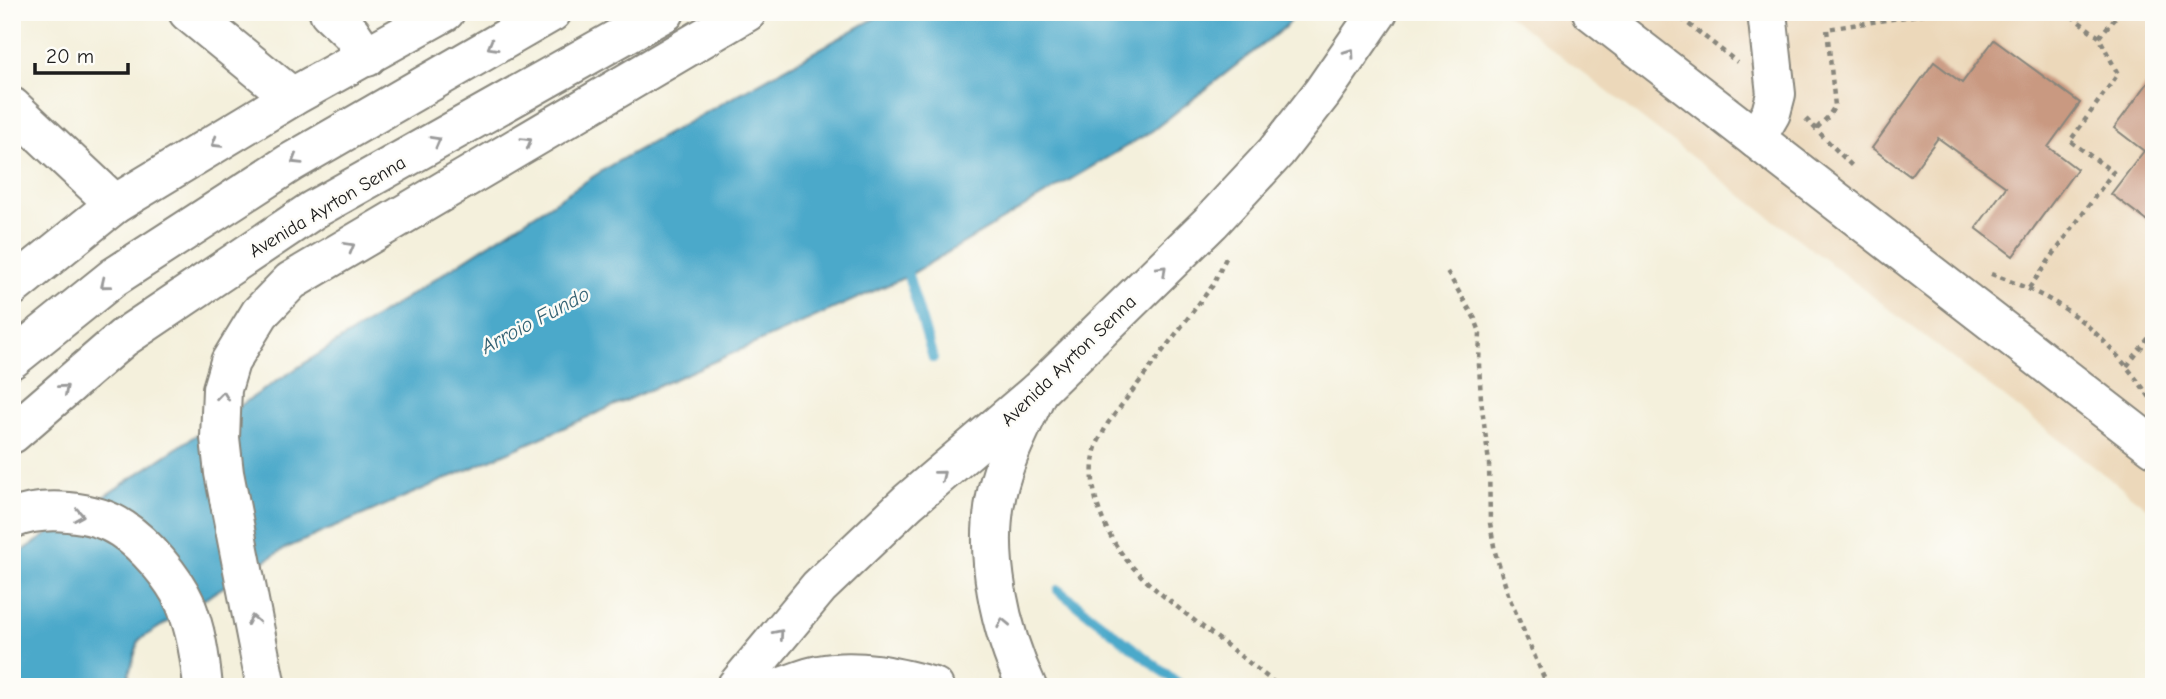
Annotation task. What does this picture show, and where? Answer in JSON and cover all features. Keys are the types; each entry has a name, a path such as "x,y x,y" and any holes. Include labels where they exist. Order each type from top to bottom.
{"main road":[{"path":"188,12 292,97"},
{"path":"329,12 351,33 367,57"},
{"path":"13,286 115,204 292,97 445,12"},
{"path":"12,359 114,277 302,156 552,12"},
{"name":"Avenida Ayrton Senna","path":"12,434 123,338 313,210 665,12"},
{"path":"266,687 220,438 222,389 230,362 260,313 291,281 747,12"},
{"name":"Avenida Ayrton Senna","path":"736,687 819,587 908,502 1038,391 1211,222 1276,152 1322,93 1378,12"},
{"path":"1592,12 2154,447"},
{"path":"1756,139 1771,113 1776,94 1767,12"},
{"path":"12,107 115,204"},
{"path":"1027,687 1004,629 996,580 994,515 996,493 1004,466 1038,391"},
{"path":"12,519 53,511 88,515 122,528 164,568 184,601 198,642 203,687"},
{"path":"782,687 817,675 845,672 889,674 934,687"}],"path":[{"path":"1673,12 1817,128 1860,175"},
{"path":"1817,128 1835,106 1827,29 1937,12"},
{"path":"2029,288 2113,172 2070,141 2118,74 2099,37 2066,12"},
{"path":"2099,37 2120,12"},
{"path":"1230,249 1213,285 1108,423 1097,447 1092,467 1095,494 1102,521 1131,566 1152,587 1280,687"},
{"path":"1447,272 1475,318 1480,332 1481,399 1489,463 1490,523 1495,552 1509,597 1548,687"},
{"path":"1986,272 2029,288 2083,321 2109,344 2154,403"},
{"path":"2127,366 2154,331"}],"shaded area":[{"path":"1504,12 2154,12 2154,513"}],"water":[{"name":"Arroio Fundo","path":"886,12 1296,12 1285,27 1152,131 908,276 284,549 139,640 129,674 129,687 12,687 12,558 274,383 611,165"}],"building":[{"path":"1994,40 2080,103 2048,147 2077,169 2013,256 1976,228 2006,187 1938,138 1910,176 1872,148 1934,62 1962,83"},
{"path":"2154,75 2154,226 2111,194 2144,151 2114,128"}],"waterway":[{"path":"905,265 933,358"},
{"path":"1058,590 1183,687"}]}
